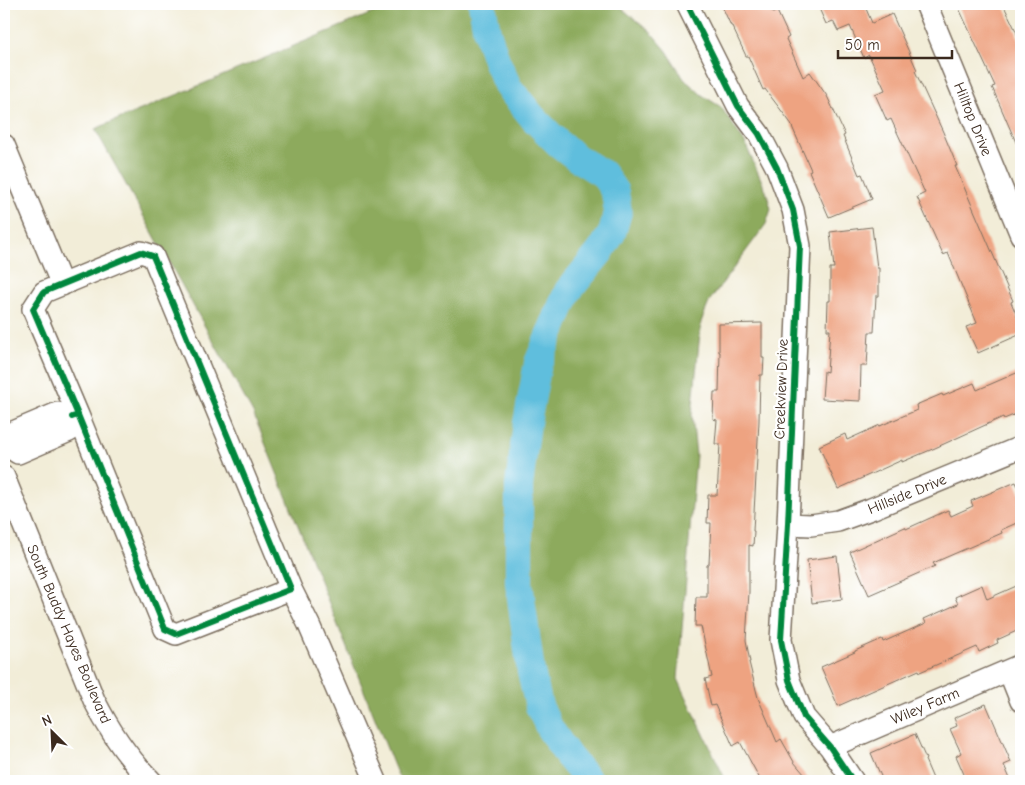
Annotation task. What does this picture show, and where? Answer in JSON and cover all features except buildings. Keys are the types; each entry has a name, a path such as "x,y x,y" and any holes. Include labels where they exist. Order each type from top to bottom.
{"street":[{"name":"Creekview Drive","path":"687,4 738,106 759,134 777,168 793,210 800,246 781,640 789,680 804,717 830,747 853,781"},
{"name":"Hilltop Drive","path":"926,4 1021,235"},
{"path":"4,146 62,285"},
{"path":"291,589 176,634 165,630 75,416 34,310 44,292 141,252 153,256 291,589 309,625 376,781"},
{"path":"5,445 18,453 68,431 75,416"},
{"name":"Hillside Drive","path":"788,524 810,525 838,521 1021,447"},
{"name":"South Buddy Hayes Boulevard","path":"4,477 94,700 120,746 151,781"},
{"path":"1015,668 1021,701"},
{"name":"Wiley Farm","path":"830,747 1015,668"}],"green space":[{"path":"394,4 616,4 649,30 667,51 684,79 702,95 721,107 745,143 766,191 771,209 766,224 710,300 701,322 692,415 696,455 678,679 726,781 402,781 398,776 253,413 95,129"}],"waterway":[{"path":"482,4 487,32 496,60 508,87 534,119 559,144 603,174 615,192 618,212 612,233 600,252 568,291 538,363 527,423 519,486 519,583 531,672 539,706 550,729 568,756 589,781"}],"cycle path":[{"path":"687,4 738,106 759,134 777,168 793,210 800,246 781,640 789,680 804,717 830,747 853,781"},
{"path":"72,417 78,415 165,629 176,634 291,589 153,256 141,252 44,292 33,309 78,415"}]}
